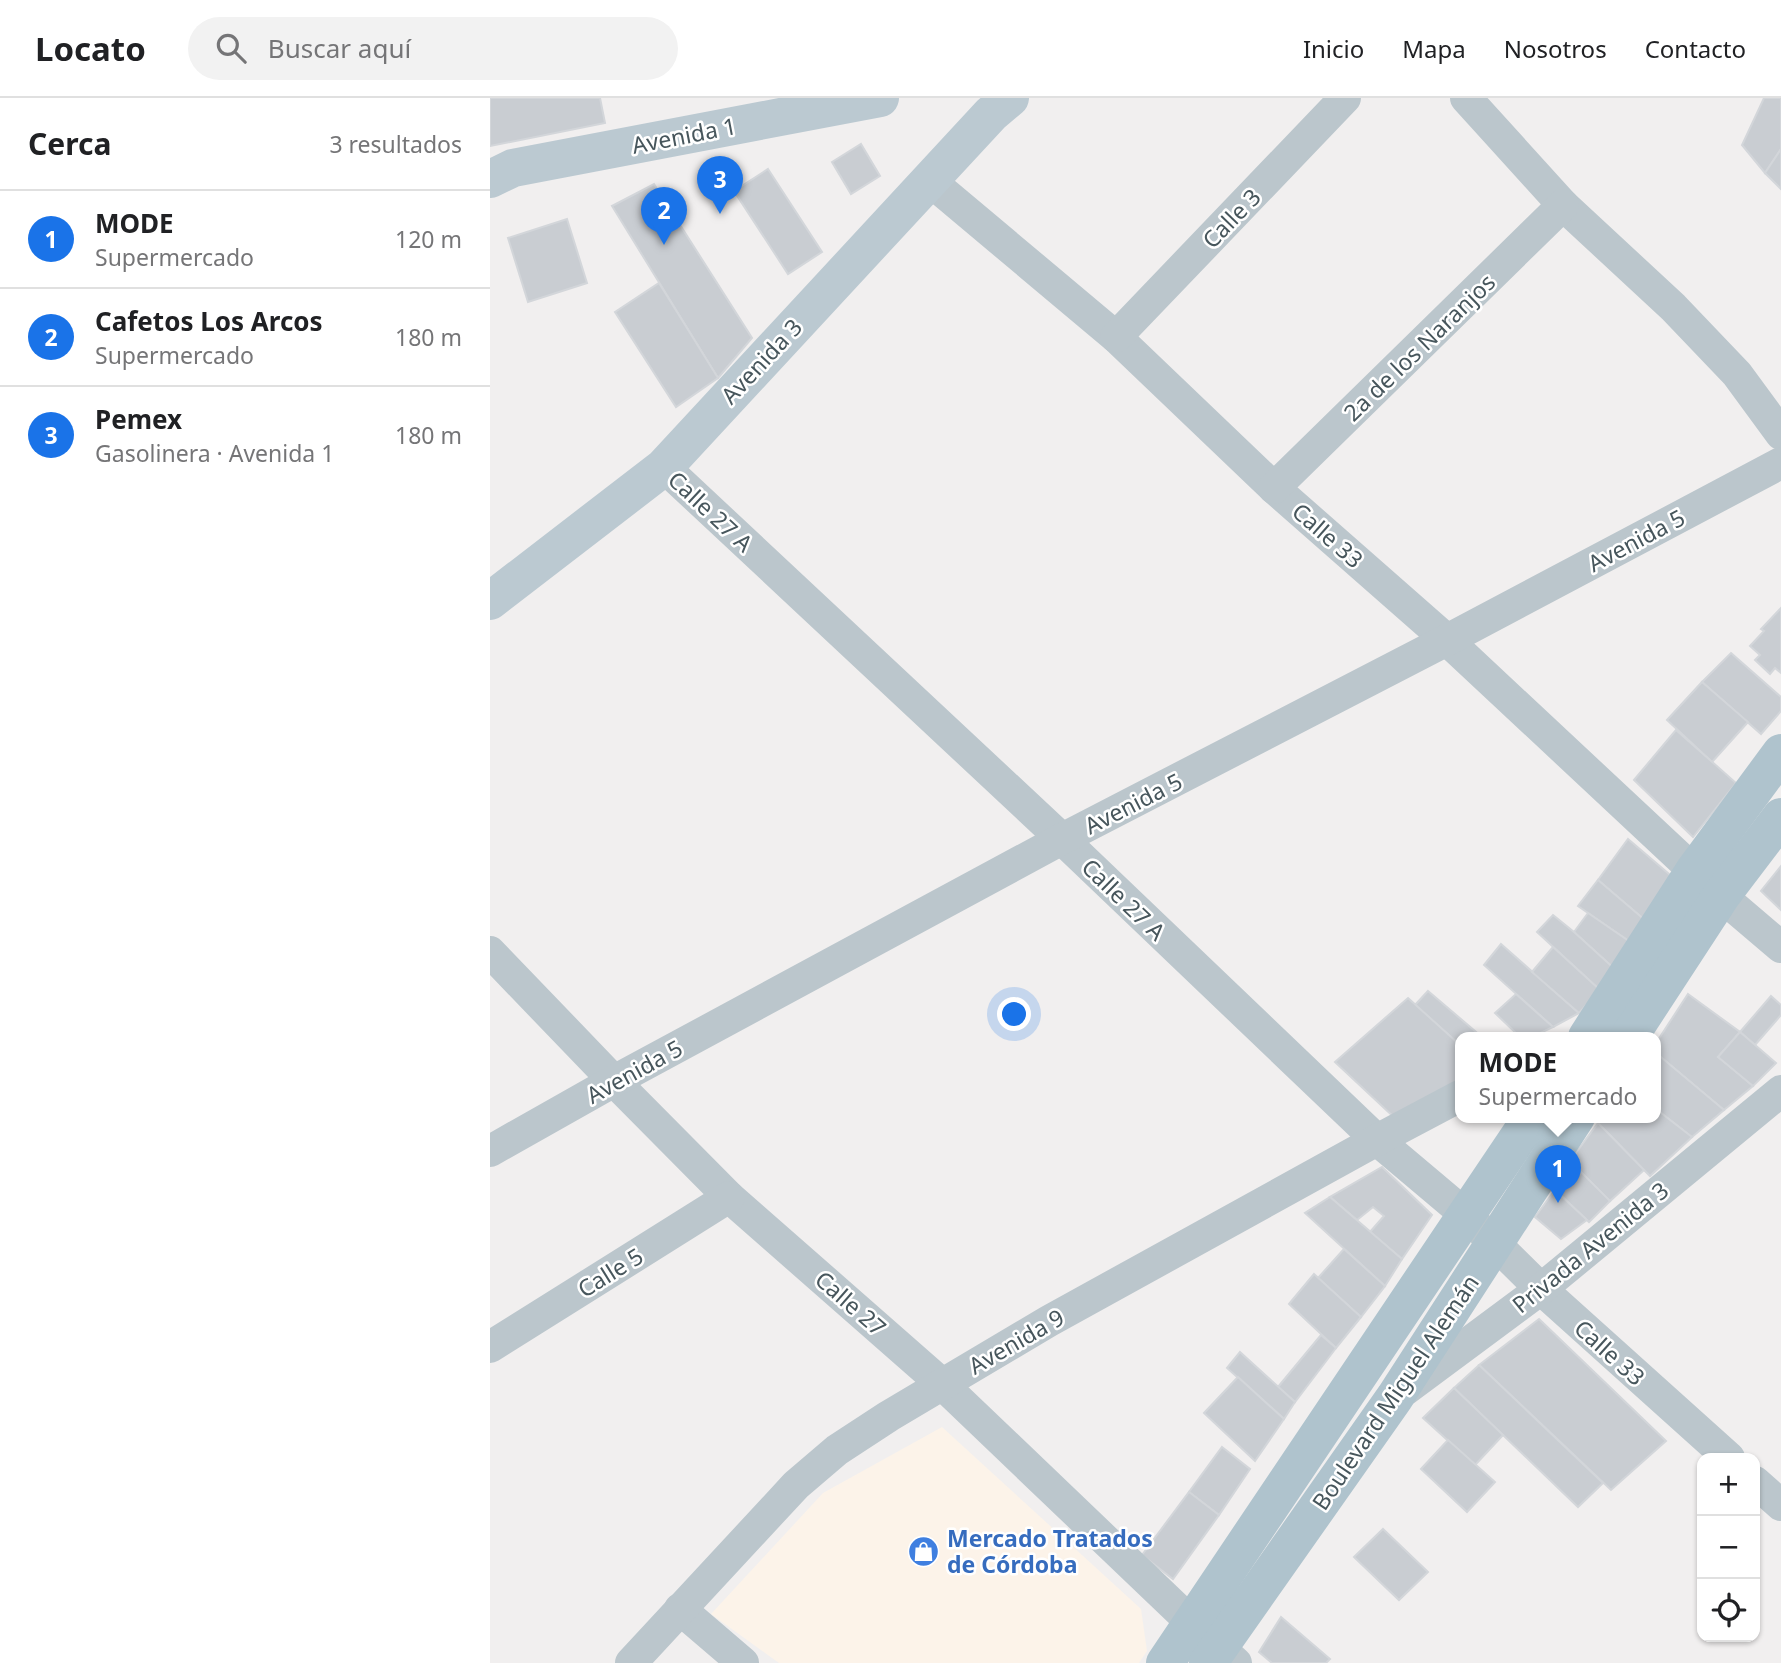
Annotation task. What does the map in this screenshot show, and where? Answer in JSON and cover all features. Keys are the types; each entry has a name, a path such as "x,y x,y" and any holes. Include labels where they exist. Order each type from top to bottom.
{"main road":[{"name":"Avenida 1","path":"490,179 513,168 880,98"},
{"name":"Avenida 3","path":"490,601 664,467 990,114 1010,98"},
{"path":"1632,1032 1708,883 1781,752"},
{"path":"1591,1032 1708,883 1781,817"},
{"name":"Boulevard Miguel Alemán","path":"1214,1649 1466,1215 1528,1123"},
{"name":"Boulevard Miguel Alemán","path":"1165,1663 1214,1649 1395,1397 1572,1123"}],"street":[{"name":"Calle 3","path":"1116,337 1345,98"},
{"path":"1466,98 1563,205 1673,307 1737,374 1781,434"},
{"name":"Calle 33","path":"929,180 1116,337 1274,488 1447,640 1708,883 1781,947"},
{"name":"2a de los Naranjos","path":"1274,488 1563,205"},
{"name":"Avenida 5","path":"490,1151 1062,839 1781,463"},
{"name":"Calle 27 A","path":"664,467 1062,839 1377,1140 1494,1242"},
{"name":"Calle 27","path":"490,952 729,1197 942,1384 1214,1649"},
{"name":"Privada Avenida 3","path":"1395,1397 1541,1289 1781,1091"},
{"name":"Avenida 9","path":"631,1663 796,1485 838,1450 889,1416 1061,1314 1455,1099"},
{"name":"Calle 5","path":"490,1347 729,1197"},
{"name":"Calle 33","path":"1494,1242 1541,1289 1723,1453"},
{"path":"1760,1486 1781,1505"},
{"path":"680,1609 743,1663"}],"shaded area":[{"name":"Mercado Tratados de Córdoba","path":"942,1427 1141,1609 1147,1651 1139,1663 779,1663 711,1614 823,1493"}],"building":[{"path":"490,98 600,98 605,123 490,146"},
{"path":"1764,98 1781,98 1781,149 1765,173 1742,145"},
{"path":"861,144 880,176 851,194 832,162"},
{"path":"1781,149 1781,189 1765,173"},
{"path":"768,169 822,252 788,274 734,191"},
{"path":"654,184 752,338 718,378 612,206"},
{"path":"567,219 587,283 528,302 508,238"},
{"path":"659,283 718,378 676,407 615,312"},
{"path":"1781,608 1781,673 1775,668 1770,674 1755,660 1760,655 1750,646 1764,631 1761,629"},
{"path":"1731,653 1781,697 1781,711 1761,734 1702,682"},
{"path":"1702,682 1748,722 1712,762 1667,720"},
{"path":"1676,730 1736,783 1693,837 1634,780"},
{"path":"1628,839 1676,880 1646,921 1598,880"},
{"path":"1781,866 1781,910 1761,891"},
{"path":"1598,880 1646,921 1636,946 1578,906"},
{"path":"1588,913 1636,946 1618,972 1574,932"},
{"path":"1553,915 1618,972 1600,990 1537,932"},
{"path":"1501,944 1579,1013 1553,1027 1484,965"},
{"path":"1553,947 1600,990 1579,1013 1532,972"},
{"path":"1428,991 1476,1032 1455,1032 1455,1041 1415,1005"},
{"path":"1516,994 1553,1027 1542,1032 1515,1032 1495,1013"},
{"path":"1688,994 1740,1032 1718,1057 1753,1086 1724,1110 1661,1057 1661,1035"},
{"path":"1771,996 1781,1005 1781,1015 1755,1045 1740,1032"},
{"path":"1408,998 1455,1040 1455,1089 1397,1120 1335,1062"},
{"path":"1740,1032 1776,1063 1753,1086 1718,1057"},
{"path":"1661,1057 1724,1110 1692,1137 1661,1113"},
{"path":"1661,1113 1692,1137 1650,1176 1598,1123 1661,1123"},
{"path":"1598,1123 1644,1170 1610,1201 1570,1161"},
{"path":"1570,1161 1610,1201 1589,1222 1552,1187"},
{"path":"1382,1167 1432,1215 1402,1259 1370,1232 1384,1216 1373,1207 1357,1220 1330,1197"},
{"path":"1555,1190 1587,1220 1561,1239 1535,1217"},
{"path":"1330,1197 1402,1259 1385,1286 1305,1213"},
{"path":"1344,1249 1385,1286 1361,1317 1318,1278"},
{"path":"1314,1274 1361,1317 1336,1348 1289,1304"},
{"path":"1539,1319 1666,1441 1611,1490 1479,1365"},
{"path":"1321,1335 1336,1348 1295,1402 1278,1387"},
{"path":"1240,1352 1295,1402 1284,1419 1227,1368"},
{"path":"1479,1365 1603,1483 1578,1507 1454,1388"},
{"path":"1238,1377 1284,1419 1255,1461 1204,1413"},
{"path":"1454,1388 1503,1435 1475,1465 1423,1418"},
{"path":"1448,1440 1495,1482 1467,1512 1421,1469"},
{"path":"1222,1447 1250,1469 1219,1515 1189,1492"},
{"path":"1189,1492 1219,1515 1173,1579 1142,1555"},
{"path":"1383,1529 1428,1572 1399,1600 1354,1557"},
{"path":"1281,1617 1330,1659 1326,1663 1272,1663 1259,1652"}],"place":[{"name":"Pemex","path":"720,214"},
{"name":"Cafetos Los Arcos","path":"664,245"},
{"name":"MODE","path":"1558,1203"},
{"name":"Mercado Tratados de Córdoba","path":"924,1551"}]}
